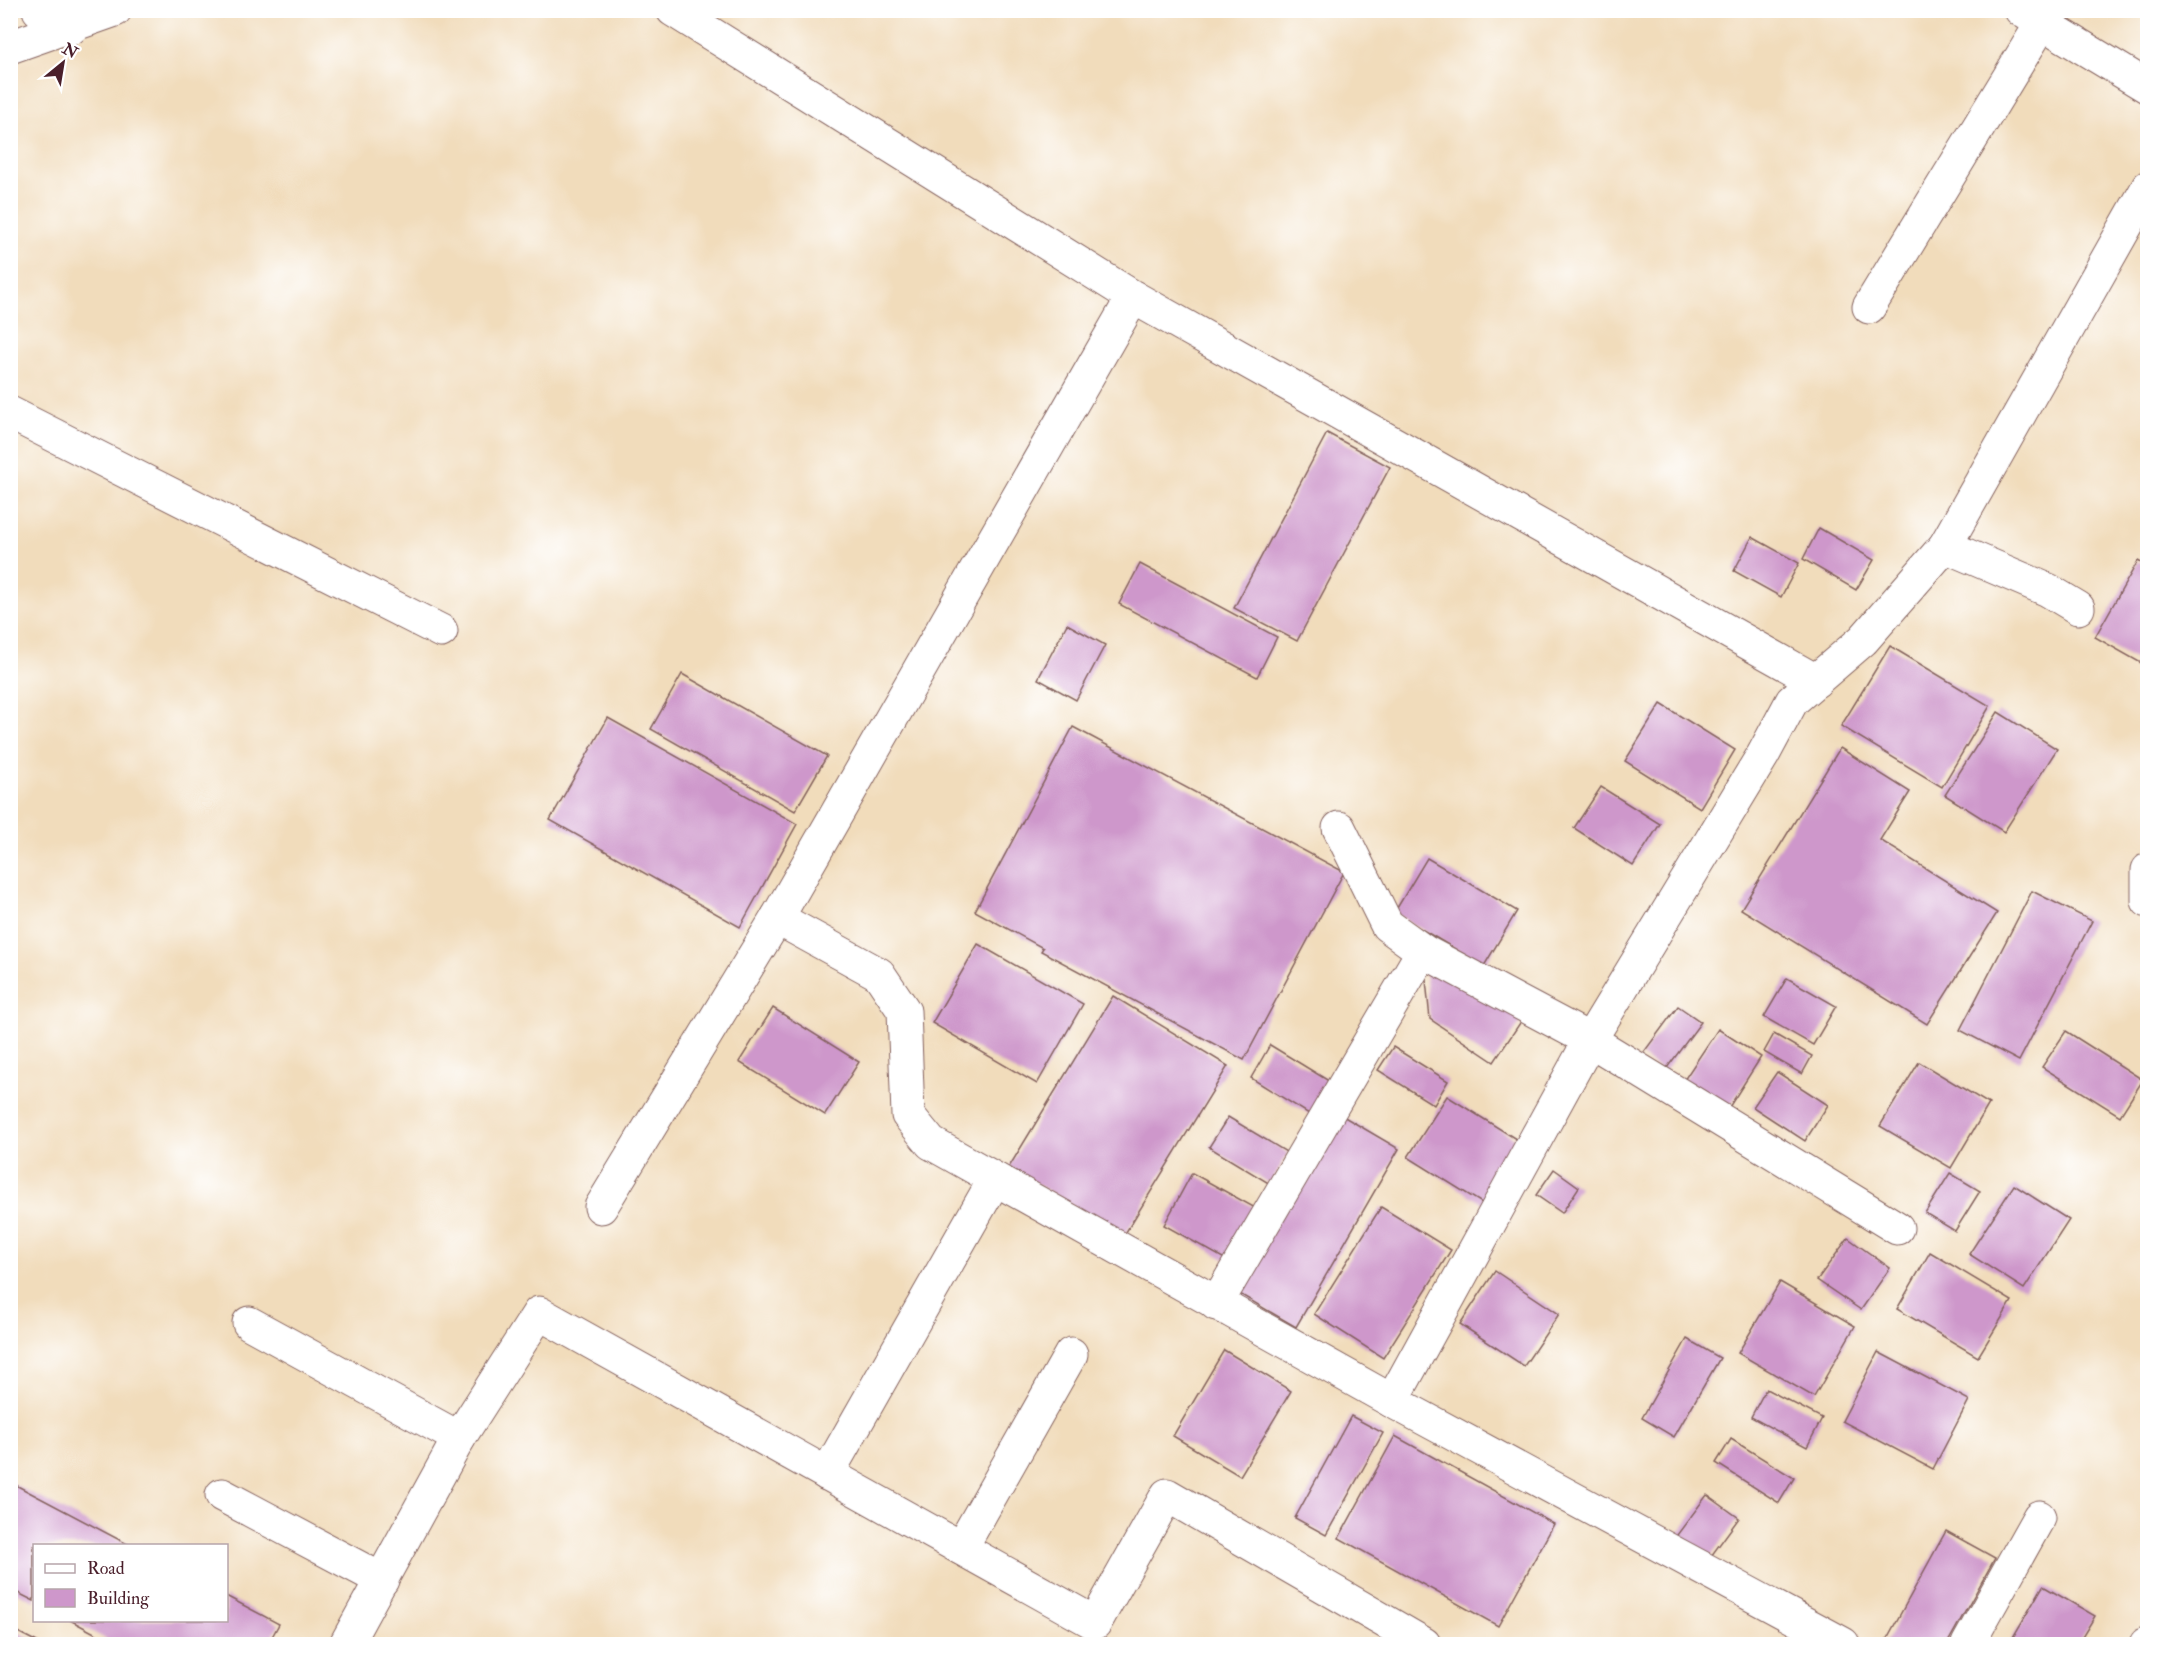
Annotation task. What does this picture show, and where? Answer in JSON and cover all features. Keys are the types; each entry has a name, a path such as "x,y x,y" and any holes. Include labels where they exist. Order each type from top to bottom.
{"street":[{"path":"39,10 70,28"},
{"path":"10,47 70,28 115,10"},
{"path":"673,10 1133,297 1816,681"},
{"path":"1869,308 2031,17 2148,87"},
{"path":"1392,1401 1590,1040 1763,755 1792,701 1863,640 1945,546 2148,187"},
{"path":"601,1207 777,918 1133,297"},
{"path":"10,413 441,631"},
{"path":"1945,546 2048,590 2078,608"},
{"path":"1339,828 1388,925 1423,951 1590,1040 1897,1228"},
{"path":"2148,870 2148,901"},
{"path":"777,918 879,974 904,1011 908,1115 931,1143 1392,1401 1843,1644"},
{"path":"1216,1304 1423,951"},
{"path":"827,1474 995,1179"},
{"path":"346,1644 459,1438 539,1313 1095,1623 1167,1495 1424,1644"},
{"path":"249,1323 459,1438"},
{"path":"961,1548 1071,1354"},
{"path":"222,1495 382,1580"},
{"path":"1968,1644 2039,1517"}],"building":[{"path":"1327,433 1390,467 1297,641 1234,608"},
{"path":"1819,528 1874,560 1856,590 1803,559"},
{"path":"1752,537 1799,563 1781,597 1734,571"},
{"path":"2138,561 2148,567 2148,667 2095,637"},
{"path":"1140,564 1277,637 1257,677 1119,604"},
{"path":"1067,624 1105,645 1076,700 1038,679"},
{"path":"1890,646 1990,706 1942,787 1841,726"},
{"path":"682,674 827,756 795,811 651,729"},
{"path":"1661,704 1735,750 1700,808 1625,761"},
{"path":"1998,712 2057,749 2004,832 1945,795"},
{"path":"608,718 797,824 740,927 550,820"},
{"path":"1073,727 1344,872 1244,1060 1041,951 1043,948 975,911"},
{"path":"1840,748 1910,792 1880,840 1997,913 1927,1024 1741,909"},
{"path":"1601,787 1660,824 1633,866 1574,828"},
{"path":"1427,858 1517,911 1484,966 1394,913"},
{"path":"2032,891 2092,921 2019,1061 1960,1030"},
{"path":"978,944 1083,1004 1037,1084 932,1023"},
{"path":"1423,951 1522,1020 1494,1062 1430,1019"},
{"path":"1787,978 1836,1006 1813,1045 1764,1017"},
{"path":"1113,996 1228,1066 1123,1237 1009,1167"},
{"path":"1678,1006 1701,1022 1664,1072 1641,1056"},
{"path":"773,1008 859,1062 825,1115 739,1062"},
{"path":"1718,1029 1761,1057 1726,1112 1682,1083"},
{"path":"2066,1031 2143,1080 2120,1116 2042,1067"},
{"path":"1774,1034 1812,1056 1802,1074 1764,1052"},
{"path":"1270,1045 1337,1086 1317,1119 1251,1078"},
{"path":"1393,1047 1448,1081 1434,1105 1378,1070"},
{"path":"1919,1062 1989,1104 1951,1168 1880,1126"},
{"path":"1777,1072 1828,1105 1805,1141 1753,1107"},
{"path":"1447,1096 1524,1144 1485,1205 1408,1157"},
{"path":"1336,1112 1399,1149 1296,1327 1233,1290"},
{"path":"1228,1117 1288,1153 1270,1184 1209,1147"},
{"path":"1554,1169 1579,1187 1562,1213 1536,1195"},
{"path":"1192,1173 1259,1210 1230,1262 1164,1225"},
{"path":"1950,1173 1980,1191 1955,1231 1925,1213"},
{"path":"2014,1185 2069,1220 2024,1289 1969,1254"},
{"path":"1381,1207 1451,1250 1383,1358 1314,1314"},
{"path":"1848,1238 1890,1268 1861,1310 1817,1280"},
{"path":"1930,1252 2012,1301 1978,1357 1897,1309"},
{"path":"1495,1271 1559,1314 1524,1366 1460,1324"},
{"path":"1780,1282 1855,1326 1814,1397 1738,1353"},
{"path":"1687,1339 1720,1358 1674,1437 1642,1418"},
{"path":"1224,1350 1291,1391 1240,1476 1173,1436"},
{"path":"1878,1352 1969,1400 1933,1469 1842,1421"},
{"path":"1766,1389 1822,1418 1807,1447 1751,1417"},
{"path":"1351,1416 1383,1433 1326,1535 1295,1518"},
{"path":"1395,1436 1554,1524 1498,1626 1339,1538"},
{"path":"1731,1439 1794,1478 1779,1503 1716,1463"},
{"path":"10,1482 127,1544 33,1544 33,1600 10,1589"},
{"path":"1707,1495 1739,1518 1706,1563 1674,1539"},
{"path":"1946,1531 1995,1558 1947,1644 1884,1644"},
{"path":"2043,1586 2095,1616 2078,1644 2009,1644"},
{"path":"228,1597 279,1624 268,1644 115,1644 74,1622 228,1622"},
{"path":"10,1628 41,1644 10,1644"}]}
